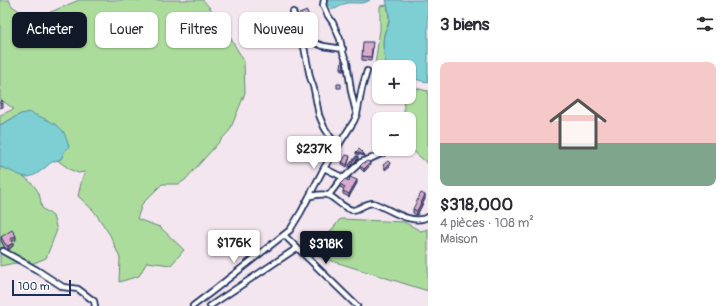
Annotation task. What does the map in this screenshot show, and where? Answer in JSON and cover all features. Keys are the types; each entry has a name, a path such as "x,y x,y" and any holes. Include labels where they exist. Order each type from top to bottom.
{"street":[{"path":"324,0 323,6 340,39 343,53 347,62 351,91 357,114"},
{"path":"318,44 343,49"},
{"path":"304,48 319,115 331,138 340,144"},
{"path":"193,306 290,230 324,168 357,114 367,71"},
{"path":"329,195 339,182 361,162 376,156"},
{"path":"324,168 344,178"},
{"path":"310,196 329,195 346,208 354,210 373,203 405,217 419,220 428,217"},
{"path":"284,235 357,306"},
{"path":"210,306 297,248"},
{"path":"3,251 37,270 63,287 78,290 94,302 96,306"}],"green space":[{"path":"0,0 9,0 12,6 21,12 12,12 12,48 87,48 87,12 51,12 79,0 203,0 213,12 166,12 166,48 231,48 231,39 244,61 245,93 230,130 185,180 179,184 162,184 142,204 137,219 160,227 184,250 171,265 147,262 139,276 119,282 120,258 110,235 94,211 78,196 85,172 78,173 71,170 57,160 61,159 65,149 67,149 46,120 35,116 21,114 0,125 0,115 14,109 0,99"},
{"path":"387,5 389,14 388,25 384,34 383,43 385,60 376,60 380,30 380,6"},
{"path":"416,88 428,90 428,164 416,154 416,112 404,112 404,104 416,104"},
{"path":"0,167 16,172 26,178 38,192 42,208 53,216 57,230 46,258 29,265 15,263 0,266"},
{"path":"340,219 404,222 421,231 428,229 428,291 313,255"}],"water":[{"path":"326,0 370,0 362,3 343,4 335,9 329,6"},
{"path":"386,0 428,0 428,82 416,79 416,60 385,60 383,43 384,33 389,24 389,12"},
{"path":"29,112 51,122 60,128 64,133 69,147 65,150 61,159 52,162 34,175 27,177 0,167 0,125 21,114"}],"building":[{"path":"363,42 373,42 371,57 362,56"},
{"path":"343,60 344,68 341,68"},
{"path":"337,84 341,84 341,88 337,88"},
{"path":"359,149 365,155 356,152"},
{"path":"346,155 350,156 347,165 342,162"},
{"path":"368,161 370,163 364,169 360,166 363,163"},
{"path":"388,161 390,163 385,168 383,165"},
{"path":"350,177 357,180 349,194 343,191 345,187 340,184 345,179 349,181"},
{"path":"421,193 425,195 417,211 413,209"},
{"path":"12,230 16,236 10,239 13,243 8,246 1,237"}]}
